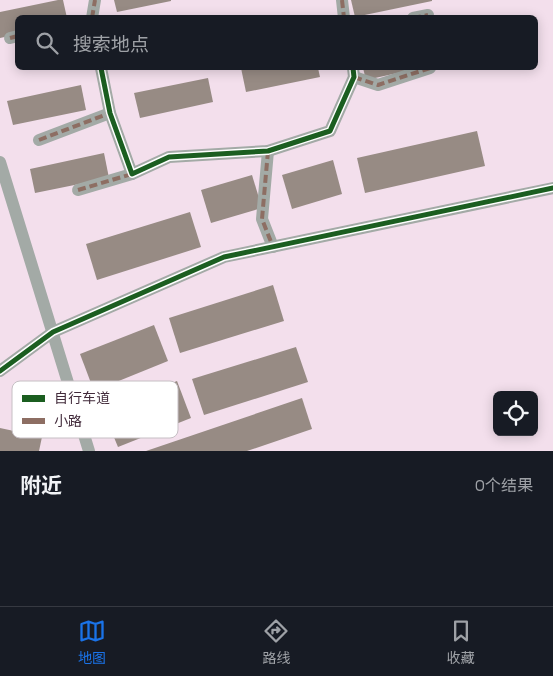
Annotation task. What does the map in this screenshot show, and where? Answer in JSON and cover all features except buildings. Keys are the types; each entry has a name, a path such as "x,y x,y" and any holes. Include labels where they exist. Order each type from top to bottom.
{"street":[{"path":"92,15 95,0"},
{"path":"342,0 344,15"},
{"path":"101,70 110,113 132,174"},
{"path":"78,190 132,174 169,157 268,151 330,131 353,72 378,85 424,70"},
{"path":"39,140 110,113"},
{"path":"268,151 262,219 273,247"},
{"path":"0,162 68,381"},
{"path":"0,371 53,332 224,257 553,188"},
{"path":"85,438 89,451"}],"marked path":[{"path":"92,15 95,0"},
{"path":"342,0 344,15"},
{"path":"10,38 15,37"},
{"path":"354,77 378,85 424,70"},
{"path":"39,140 110,113"},
{"path":"268,151 262,219 273,247"},
{"path":"78,190 132,174"}],"cycle path":[{"path":"101,70 110,113 132,174 169,157 268,151 330,131 354,77 353,70"},
{"path":"0,371 53,332 224,257 553,188"}]}
